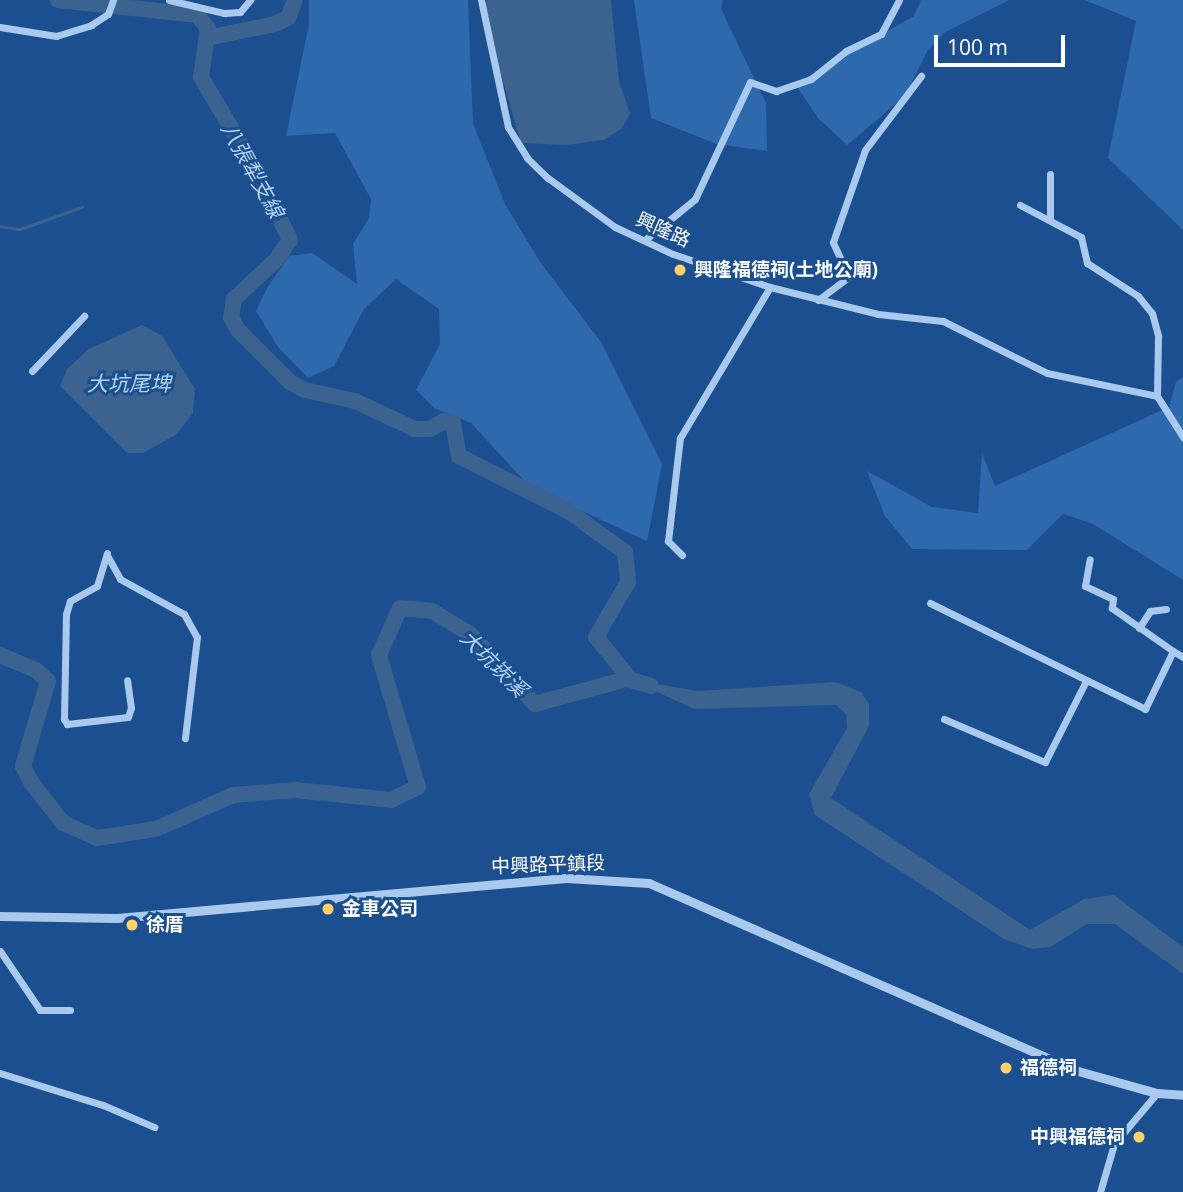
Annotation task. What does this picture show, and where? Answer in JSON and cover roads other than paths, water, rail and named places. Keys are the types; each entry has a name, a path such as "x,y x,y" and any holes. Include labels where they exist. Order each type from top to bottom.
{"street":[{"path":"0,27 56,36 91,25 108,14 113,0"},
{"path":"169,0 224,13 240,12 250,0"},
{"name":"興隆路","path":"481,0 508,127 527,158 615,227 646,239 673,254 770,288 818,300 855,305 878,314 943,321 1047,373 1157,396"},
{"path":"646,239 695,199 750,82 776,90 811,79 846,51 881,34 899,0"},
{"path":"818,300 849,277 833,242 865,150 921,76"},
{"path":"1050,174 1050,220"},
{"path":"1020,205 1081,237 1087,264 1138,296 1152,313 1158,336 1157,396 1183,437"},
{"path":"682,555 668,541 680,438 770,288"},
{"path":"33,371 84,316"},
{"path":"127,680 131,708 128,717 67,723 64,719 66,614 70,601 97,586 107,553 120,579 184,614 197,637 185,738"},
{"path":"1090,559 1085,586 1113,599 1112,608 1183,657"},
{"path":"930,603 1145,709 1173,651"},
{"path":"1139,628 1150,611 1166,609"},
{"path":"944,719 1045,762 1086,681"},
{"name":"中興路平鎮段","path":"0,916 117,918 566,878 649,883 1078,1071 1157,1093 1183,1095"},
{"path":"0,951 40,1010 70,1010"},
{"path":"0,1073 103,1105 154,1127"},
{"path":"1100,1192 1114,1144 1157,1093"}],"water":[{"path":"487,0 611,0 619,82 630,113 622,128 604,140 566,145 521,143 483,13"},
{"name":"大坑尾埤","path":"142,325 162,336 195,389 193,413 177,434 143,453 127,453 60,386 67,369 89,349"},
{"path":"631,680 698,691 835,682 861,692 869,704 869,726 831,798 1030,930 1084,899 1114,895 1183,947 1183,974 1115,924 1087,924 1050,947 1032,949 1004,939 815,815 809,794 847,728 846,714 836,705 694,709"}],"waterway":[{"name":"八張犁支線","path":"58,0 197,15 208,28 201,77 257,172 290,240 276,260 234,299 231,317 238,330 290,382 305,390 355,401 415,429 430,429 444,421 453,423 459,456 568,511 625,552 628,582 596,637 631,680"},
{"name":"大坑崁溪","path":"207,38 275,24 288,18 295,0"},
{"path":"0,226 20,229 82,207"},
{"name":"大坑崁溪","path":"0,655 36,670 48,681 23,766 31,782 63,823 97,838 156,829 233,795 296,790 391,800 418,787 379,655 400,608 432,611 470,634 535,704 627,679 651,686"}],"place":[{"name":"興隆福德祠(土地公廟)","path":"680,270"},
{"name":"金車公司","path":"328,909"},
{"name":"徐厝","path":"132,925"},
{"name":"福德祠","path":"1006,1068"},
{"name":"中興福德祠","path":"1139,1137"}]}
